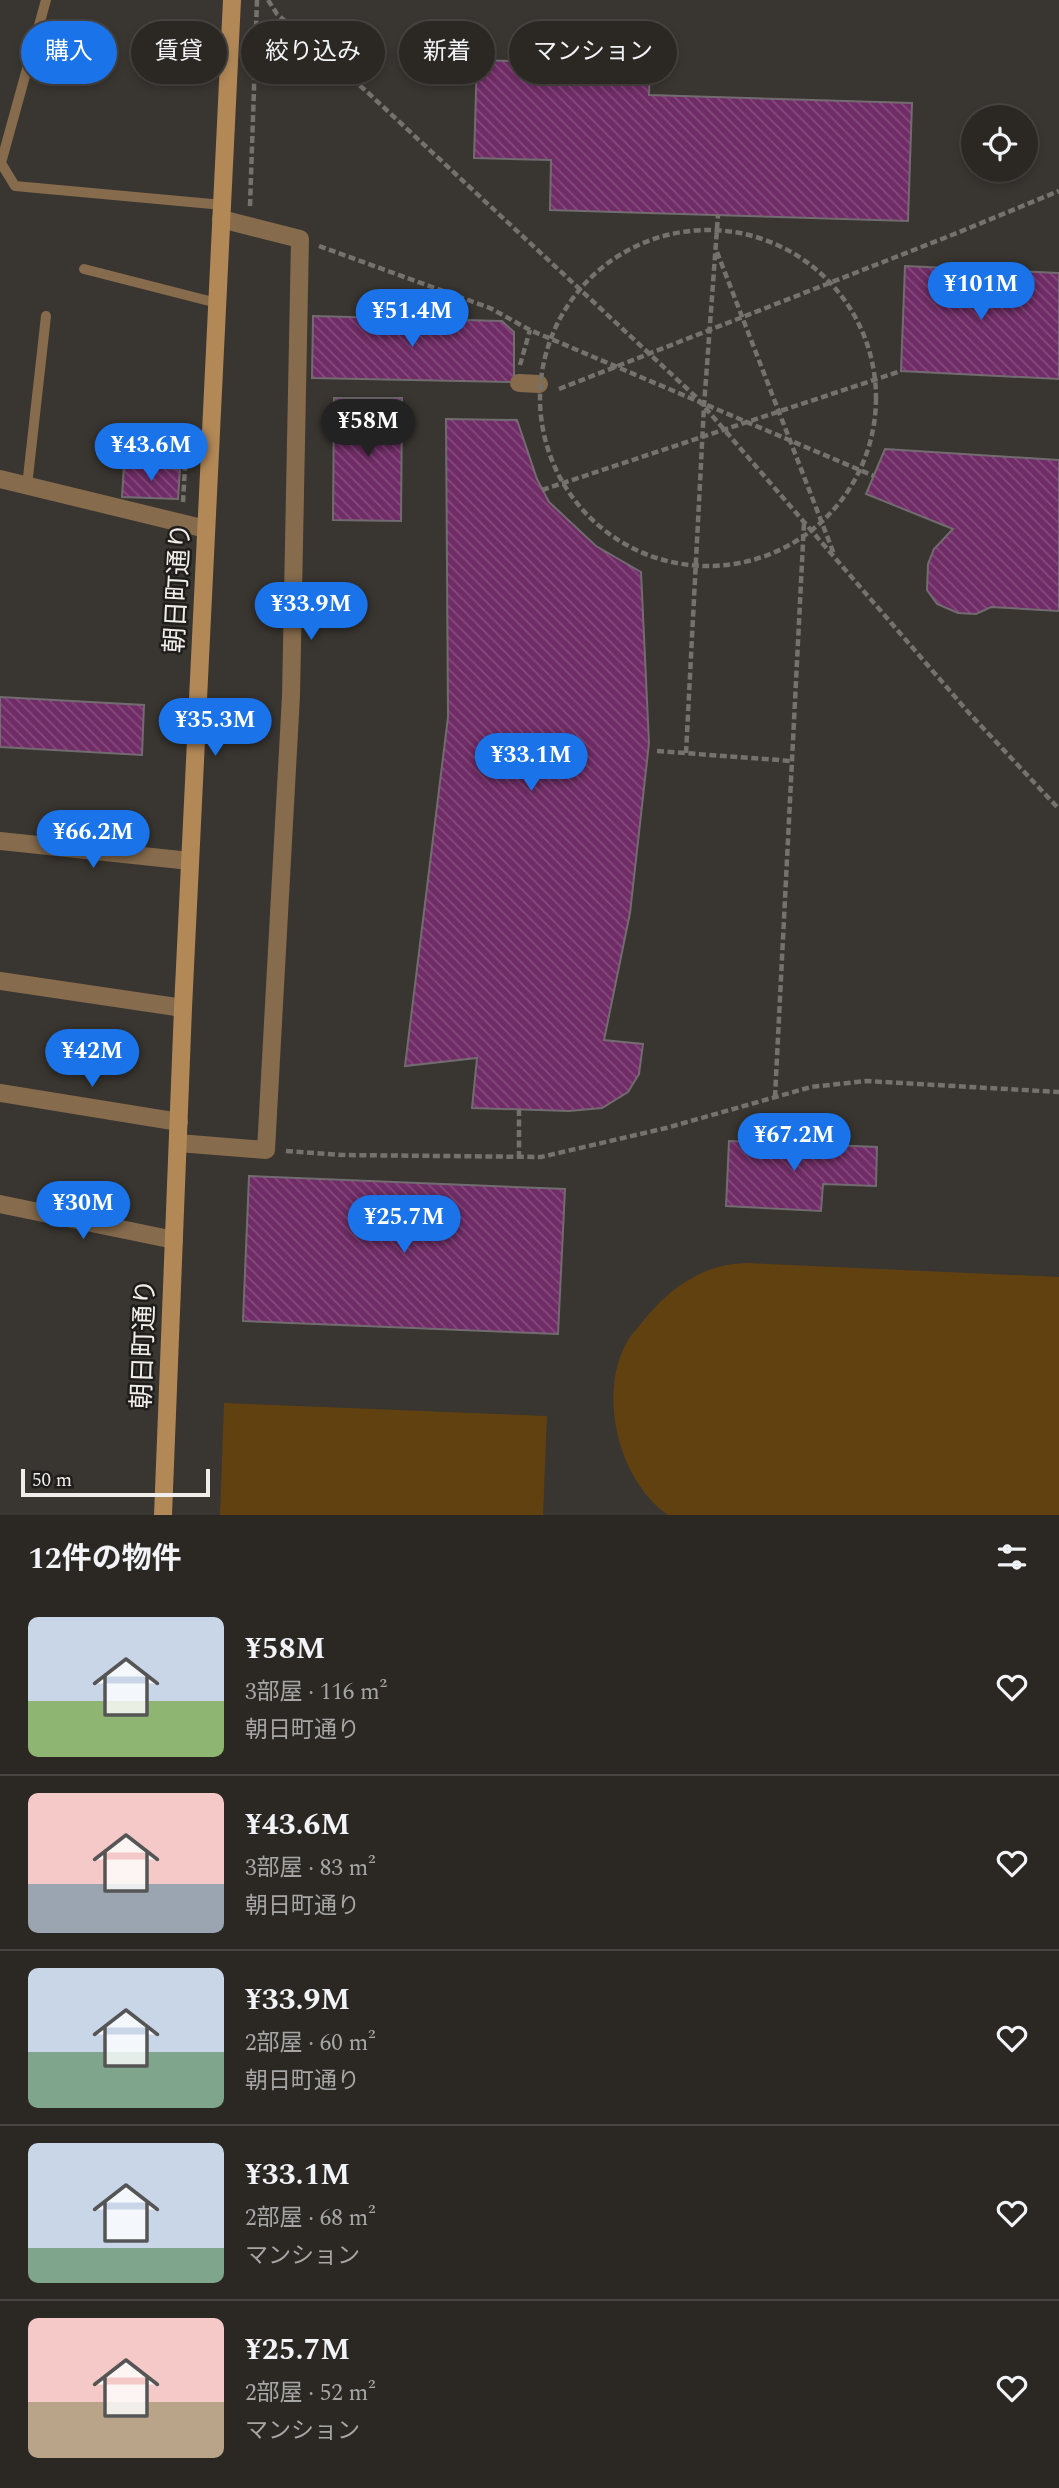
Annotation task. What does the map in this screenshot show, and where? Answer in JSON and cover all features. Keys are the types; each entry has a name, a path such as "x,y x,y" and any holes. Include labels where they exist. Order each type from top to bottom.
{"street":[{"name":"朝日町通り","path":"163,1515 183,1008 232,0"},
{"path":"178,1143 266,1150 290,696 300,239 222,212"},
{"path":"519,383 545,390"},
{"path":"0,479 206,529"},
{"path":"0,841 190,862"},
{"path":"0,981 183,1008"},
{"path":"0,1093 178,1122"},
{"path":"0,1204 174,1240"}],"lane":[{"path":"46,0 1,163 15,186 222,212"},
{"path":"85,269 217,303"},
{"path":"27,486 46,316"}],"path":[{"path":"250,213 257,0"},
{"path":"268,0 277,13 365,90 704,406 969,713 1059,809"},
{"path":"529,401 545,390 650,354 1059,191"},
{"path":"686,753 702,437 718,215"},
{"path":"715,230 744,233 771,242 797,255 820,272 840,293 856,316 875,370 877,399 867,455 855,481 839,504 819,525 796,542 761,557 715,566 686,565 658,559 631,548 607,533 580,507 554,467 544,440 539,412 545,390 544,355 554,328 568,303 593,275 608,262 632,248 659,237 687,231 715,230"},
{"path":"300,239 490,308 530,330 874,476"},
{"path":"715,248 835,558"},
{"path":"519,383 520,365 530,330"},
{"path":"542,490 901,372"},
{"path":"775,1097 804,522"},
{"path":"657,751 791,761"},
{"path":"266,1150 343,1155 541,1157 666,1128 811,1087 866,1081 1059,1092"},
{"path":"519,1109 519,1157"}],"shaded area":[{"path":"747,1263 1059,1277 1059,1515 668,1515 651,1500 637,1481 618,1436 614,1387 618,1363 631,1335 650,1312 674,1290 686,1281 715,1268"},
{"path":"224,1403 547,1416 543,1515 220,1515"}],"building":[{"path":"495,61 509,61 509,84 649,84 649,95 912,103 908,221 550,210 551,160 474,158 476,84 495,84"},
{"path":"905,266 1059,273 1059,379 901,371"},
{"path":"313,316 502,321 514,332 514,382 312,378"},
{"path":"334,398 402,398 401,521 333,520"},
{"path":"446,419 517,420 537,479 549,502 596,546 641,572 649,743 630,913 604,1040 643,1044 639,1074 628,1092 602,1108 569,1111 472,1108 477,1058 405,1066 448,717"},
{"path":"885,449 1059,460 1059,611 991,607 976,614 958,613 937,604 927,590 928,564 934,549 953,529 866,494"},
{"path":"124,466 180,469 178,499 122,497"},
{"path":"0,697 144,705 142,755 0,747"},
{"path":"729,1141 877,1147 876,1186 823,1184 821,1211 726,1206"},
{"path":"249,1176 565,1189 558,1334 243,1321"}]}
